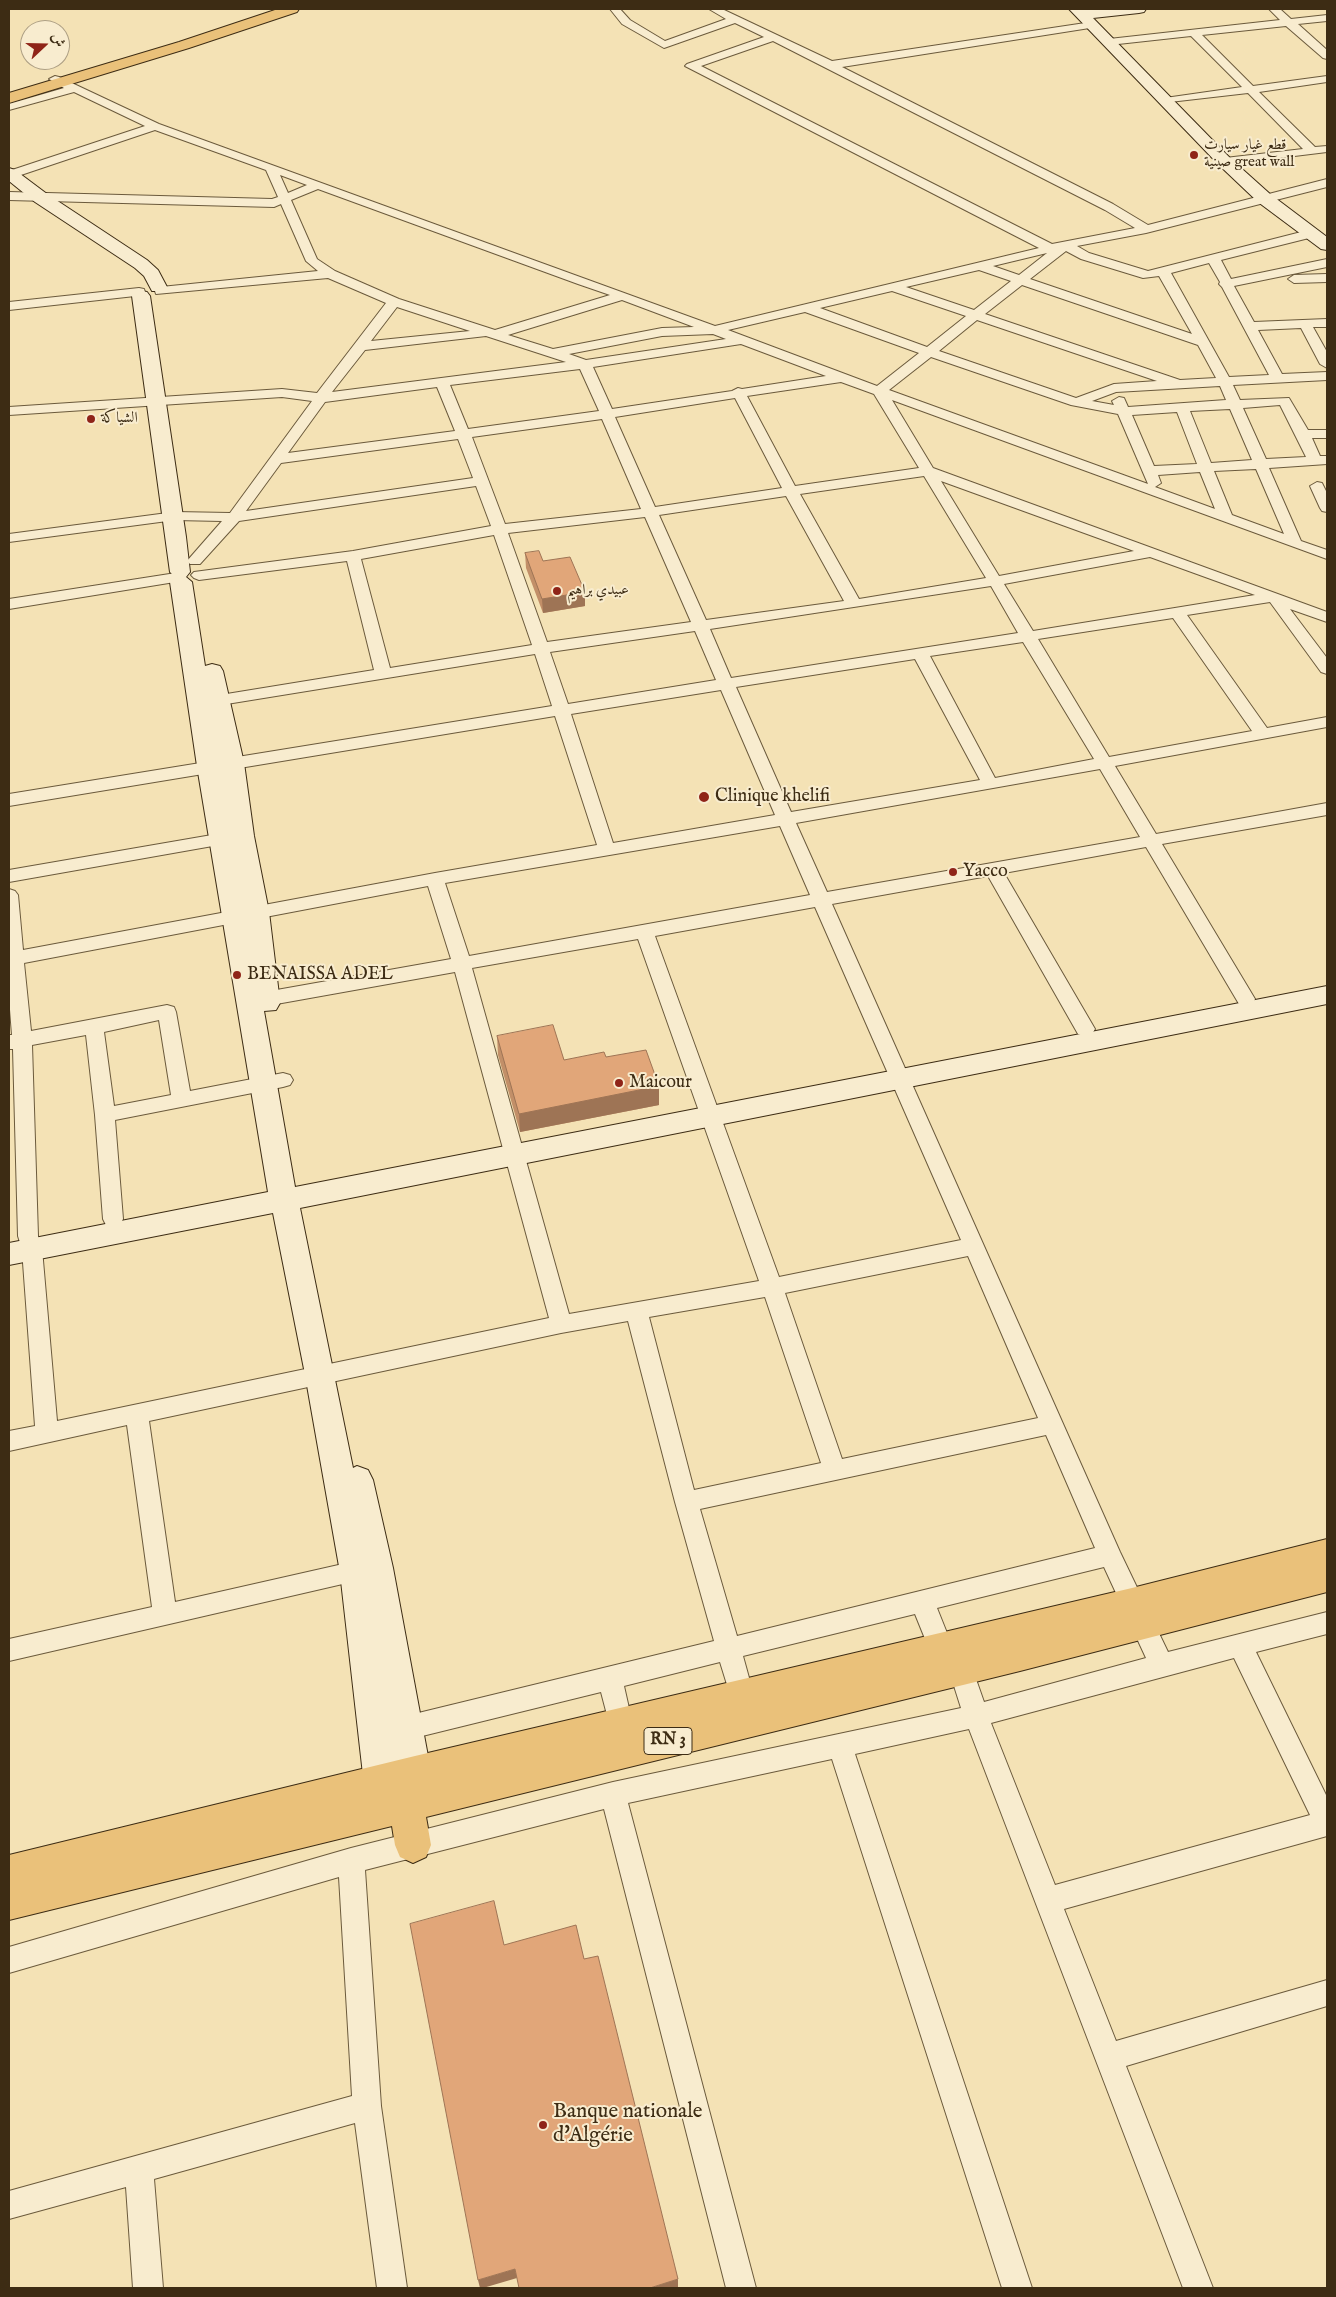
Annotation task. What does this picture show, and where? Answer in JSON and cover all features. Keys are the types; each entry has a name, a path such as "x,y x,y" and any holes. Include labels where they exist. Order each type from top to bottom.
{"highway":[{"path":"9,93 64,83 278,9"},
{"path":"9,98 64,83 292,9"},
{"name":"RN 3","path":"1137,1614 1327,1553"},
{"name":"RN 3","path":"9,1902 401,1795 951,1659 1137,1614 1327,1577"},
{"name":"RN 3","path":"9,1874 401,1795 621,1726 742,1696 951,1659"},
{"path":"401,1795 413,1845"}],"street":[{"path":"614,9 626,22 664,45 736,19"},
{"path":"714,9 831,65 1109,207 1146,229"},
{"path":"831,65 1139,9"},
{"path":"1272,10 1287,9"},
{"path":"1272,10 1325,51"},
{"path":"1090,17 1112,36 1166,101 1225,162 1320,233 1327,245"},
{"path":"1112,36 1126,40 1327,18"},
{"path":"1194,33 1312,152"},
{"path":"774,37 691,66 1057,249 1148,275 1320,233"},
{"path":"1126,40 1242,160 1271,196"},
{"path":"1166,101 1250,88 1327,79"},
{"path":"9,107 64,83 155,126 1327,555"},
{"path":"10,185 155,126"},
{"path":"1225,162 1327,149"},
{"path":"271,168 312,261 330,274 394,302 585,364 1110,1555 1162,1665"},
{"path":"553,354 662,332 714,330 980,266 1146,229 1327,183"},
{"path":"10,185 41,198 141,264 152,274 150,292 164,402 182,516 188,574 246,915 258,1001 274,1081 291,1190 366,1570 401,1795"},
{"path":"10,185 150,292"},
{"path":"41,198 274,203 286,200 318,185"},
{"path":"879,392 1020,281 1057,249"},
{"path":"1213,258 1229,283 1249,326 1278,379"},
{"path":"1229,283 1327,263"},
{"path":"980,266 1204,343"},
{"path":"1163,271 1225,382 1295,543"},
{"path":"9,306 330,274"},
{"path":"1229,283 1327,278"},
{"path":"893,287 1178,384"},
{"path":"361,346 489,334 622,296"},
{"path":"188,574 278,459 321,398 394,302"},
{"path":"807,308 928,352 1076,402 1124,411 1284,401 1321,461 1149,471"},
{"path":"1249,326 1327,323"},
{"path":"1305,324 1327,364"},
{"path":"9,410 282,394 321,398 585,364 740,340"},
{"path":"1105,359 1114,388 1159,494"},
{"path":"1076,402 1114,388 1327,376"},
{"path":"278,459 464,432 608,414 841,377"},
{"path":"442,382 483,481 542,648 607,850"},
{"path":"738,392 790,492 854,604"},
{"path":"879,392 996,581 1027,636 1152,840 1246,999"},
{"path":"1182,408 1226,518"},
{"path":"1303,434 1327,434"},
{"path":"9,604 188,574 353,556 500,529 650,512 928,471 1327,617"},
{"path":"9,538 182,516 234,517 483,481"},
{"path":"1316,486 1327,508"},
{"path":"209,702 542,648 854,604 996,581 1148,553"},
{"path":"353,556 383,673"},
{"path":"9,800 561,709 1274,597"},
{"path":"1274,597 1327,669"},
{"path":"1178,612 1263,734"},
{"path":"920,653 990,784"},
{"path":"11,959 434,880 1105,764 1327,722"},
{"path":"258,1001 1152,840 1324,814"},
{"path":"9,876 232,838"},
{"path":"993,869 1085,1029"},
{"path":"434,880 462,964 561,1324"},
{"path":"9,895 16,1041 20,1245 47,1432"},
{"path":"646,932 835,1470"},
{"path":"897,1073 1085,1029 1327,984"},
{"path":"20,1245 291,1190 897,1073 1327,995"},
{"path":"16,1041 167,1012 182,1100"},
{"path":"94,1027 105,1115 113,1219"},
{"path":"105,1115 274,1081"},
{"path":"20,1245 113,1219 291,1190"},
{"path":"9,1440 561,1324 772,1287 974,1246"},
{"path":"636,1310 686,1502 742,1696"},
{"path":"137,1414 165,1614"},
{"path":"686,1502 1053,1424"},
{"path":"406,1728 1110,1555"},
{"path":"9,1650 366,1570"},
{"path":"366,1570 406,1728 401,1795"},
{"path":"922,1602 951,1659 976,1716 1198,2288"},
{"path":"9,1960 351,1861 413,1845 613,1794 976,1716 1162,1665 1327,1623"},
{"path":"1048,1900 1327,1823 1242,1646"},
{"path":"610,1678 621,1726"},
{"path":"840,1746 1016,2288"},
{"path":"613,1794 741,2288"},
{"path":"351,1861 367,2106 392,2288"},
{"path":"1109,2057 1327,1993"},
{"path":"9,2205 367,2106"},
{"path":"139,2170 148,2288"}],"building":[{"path":"539,551 543,561 570,557 585,592 542,599 525,553"},
{"path":"553,1025 564,1060 604,1052 606,1057 646,1050 659,1086 519,1114 497,1036"},
{"name":"Banque nationale d'Algérie","path":"494,1901 504,1945 576,1925 584,1959 598,1956 678,2279 650,2288 519,2288 515,2269 478,2280 410,1924"}],"place":[{"name":"قطع غيار سيارت صينية great wall","path":"1194,155"},
{"name":"الشياكة","path":"91,419"},
{"name":"عبيدي براهيم","path":"557,591"},
{"name":"Clinique khelifi","path":"704,797"},
{"name":"Yacco","path":"953,872"},
{"name":"BENAISSA ADEL","path":"237,975"},
{"name":"Maicour","path":"619,1083"},
{"name":"Banque nationale d'Algérie","path":"543,2125"}]}
